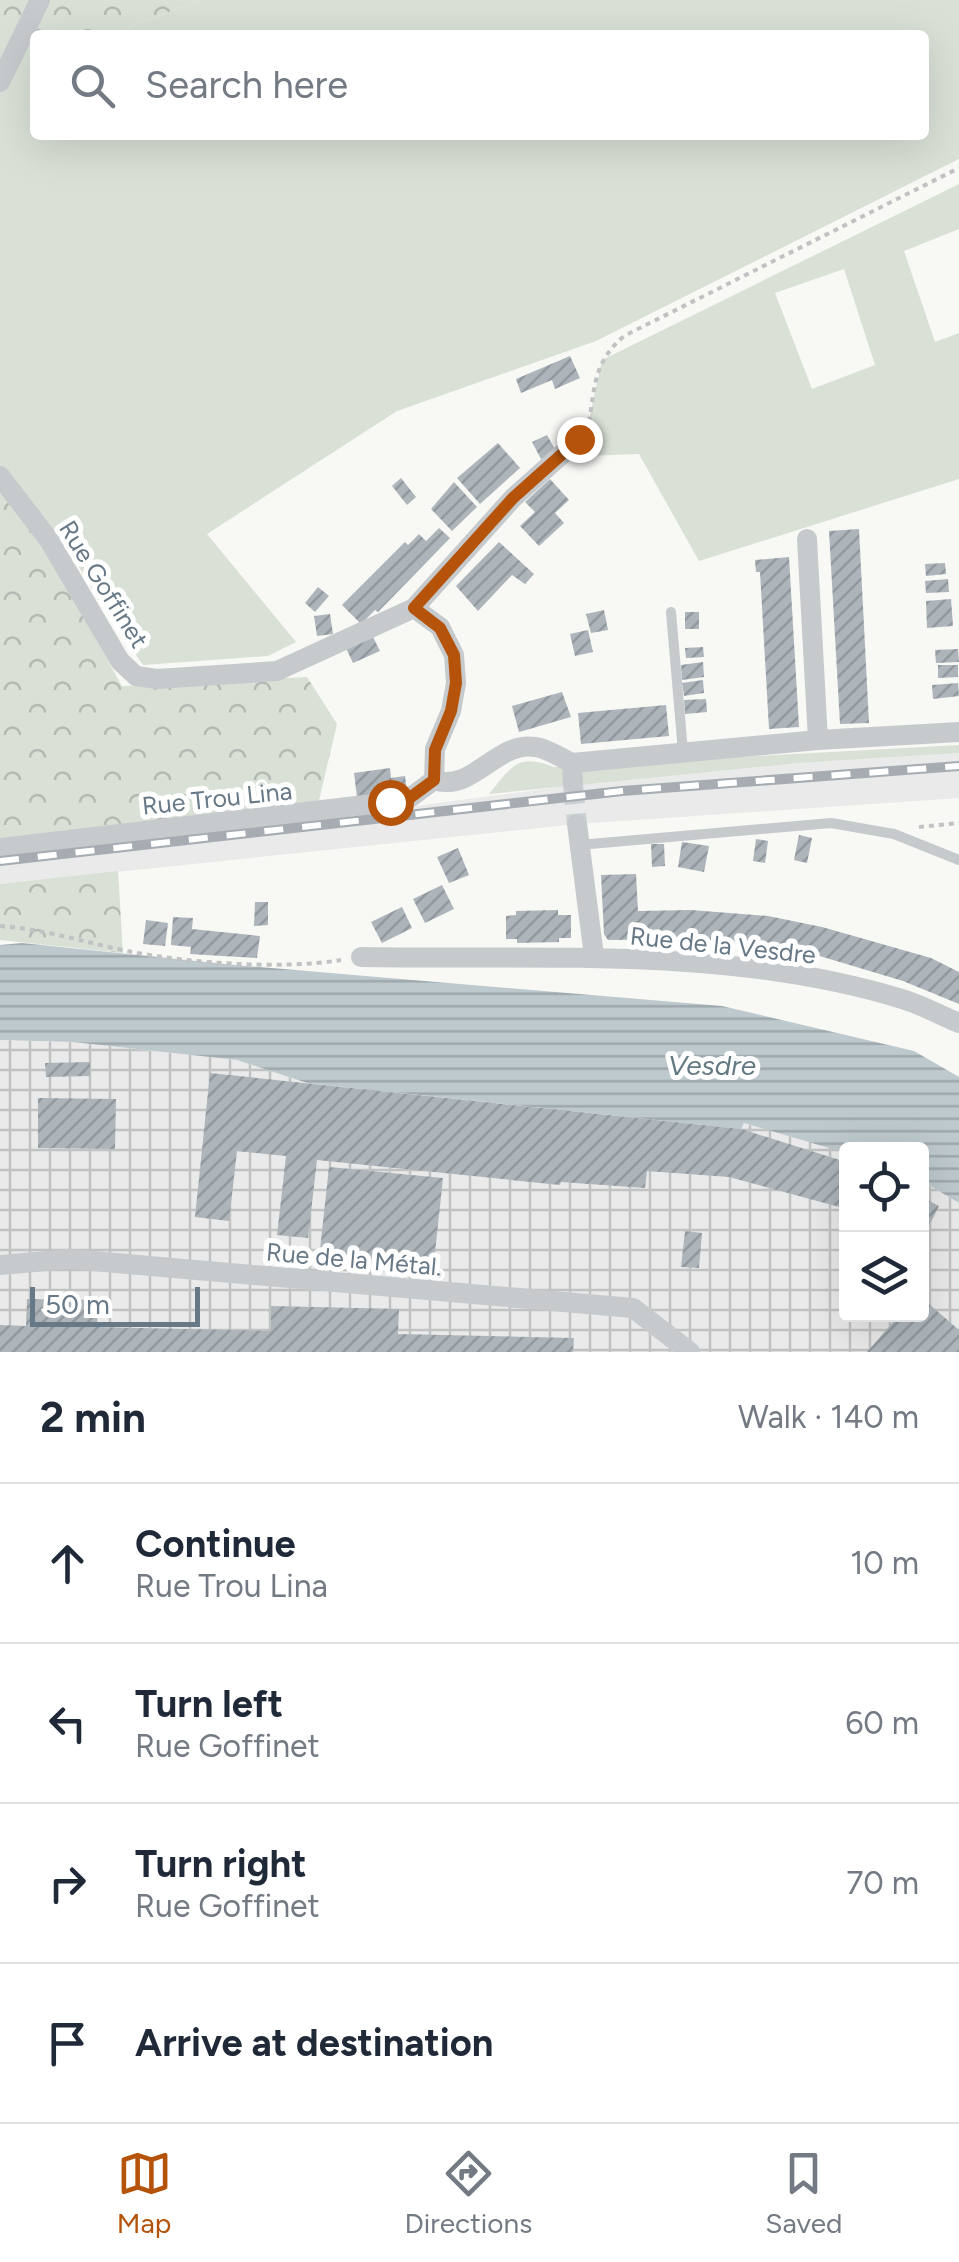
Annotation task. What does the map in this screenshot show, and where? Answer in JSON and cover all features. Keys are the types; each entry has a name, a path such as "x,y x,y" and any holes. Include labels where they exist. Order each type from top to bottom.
{"street":[{"path":"0,82 40,0"},
{"name":"Rue Goffinet","path":"0,476 49,540 120,661 136,676 157,679 277,671 414,608 513,498 579,439"},
{"path":"807,539 818,740"},
{"path":"414,608 440,628 454,655 456,683 451,711 435,750 434,780"},
{"path":"684,753 959,732"},
{"name":"Rue Trou Lina","path":"0,848 390,802 411,797 434,780 448,784 467,778 514,749 537,746 572,773 684,753"},
{"name":"Rue de la Vesdre","path":"578,834 594,956"},
{"name":"Rue de la Vesdre","path":"361,957 594,956 783,972 904,999 959,1023"},
{"name":"Rue de la Métal.","path":"0,1265 70,1259 633,1308 690,1352"}],"lane":[{"path":"671,612 684,753"},
{"path":"578,834 830,823 894,834 959,860"}],"path":[{"path":"579,439 588,423 599,364 624,336 959,168"},
{"path":"894,834 931,824 959,823"},
{"path":"0,926 37,928 130,952 235,963 328,962 361,957"}],"shaded area":[{"path":"959,753 959,798 577,824 0,884 0,852 332,817 583,784 799,763"},
{"path":"0,1040 73,1042 237,1060 307,1083 743,1123 835,1149 839,1150 839,1322 929,1322 929,1185 959,1203 959,1352 0,1352"}],"green space":[{"path":"0,0 200,0 122,30 30,30 30,66 13,72 0,91"},
{"path":"200,0 959,0 959,159 596,341 397,411 207,534 296,642 268,656 143,665 64,541 0,474 0,91 13,72 30,66 30,140 929,140 929,30 122,30"},
{"path":"959,184 959,229 904,251 935,342 959,333 959,479 699,561 639,454 581,456 602,360","holes":["844,269 875,365 812,389 775,293"]},
{"path":"0,483 52,561 122,686 307,677 337,724 317,809 0,852"},
{"path":"959,745 959,753 799,763 489,794 510,769 531,761 554,767"},
{"path":"118,871 123,953 0,940 0,884"}],"water":[{"name":"Vesdre","path":"22,943 722,1006 914,1051 959,1077 959,1203 929,1185 929,1142 839,1142 839,1151 744,1123 741,1129 307,1083 237,1060 73,1042 0,1040 0,945"}],"building":[{"path":"570,356 580,378 555,389 552,380 521,393 516,379"},
{"path":"547,435 556,451 541,459 532,442"},
{"path":"498,443 520,468 480,504 457,478"},
{"path":"401,478 416,497 407,505 392,486"},
{"path":"550,479 569,500 555,513 564,523 539,546 520,526 535,512 525,502"},
{"path":"454,482 477,507 452,531 431,509"},
{"path":"439,528 450,538 378,612 375,610 361,624 342,605 405,542 408,545 419,534 426,541"},
{"path":"859,529 869,723 840,724 829,531"},
{"path":"499,542 534,574 525,584 512,575 478,611 456,586"},
{"path":"789,557 799,727 769,729 760,572 756,572 755,560"},
{"path":"945,563 946,574 926,576 925,564"},
{"path":"948,579 949,592 926,593 925,581"},
{"path":"318,587 329,596 315,612 305,603"},
{"path":"951,599 953,626 927,628 926,601"},
{"path":"604,610 608,630 591,633 586,614"},
{"path":"685,612 699,612 699,629 685,629"},
{"path":"330,614 333,634 317,636 314,616"},
{"path":"588,630 593,652 575,656 570,634"},
{"path":"372,635 380,651 353,663 344,644"},
{"path":"703,647 704,657 686,658 685,648"},
{"path":"958,649 959,662 936,663 935,650"},
{"path":"703,662 704,677 682,680 681,665"},
{"path":"938,665 958,665 958,677 938,678"},
{"path":"703,680 704,693 684,696 682,683"},
{"path":"958,683 959,696 933,699 932,685"},
{"path":"562,692 571,717 519,732 512,706"},
{"path":"706,699 707,712 685,714 684,700"},
{"path":"666,705 669,736 581,744 578,713"},
{"path":"390,768 391,778 405,776 407,791 357,797 354,773"},
{"path":"799,835 812,838 807,863 794,860"},
{"path":"756,839 768,841 765,863 753,861"},
{"path":"682,842 709,846 704,872 678,867"},
{"path":"651,844 664,844 665,866 652,867"},
{"path":"458,848 469,875 449,883 437,857"},
{"path":"636,874 638,911 691,910 768,916 931,958 959,972 959,1004 903,981 813,954 691,939 608,940 604,934 601,875"},
{"path":"442,885 454,909 425,923 413,899"},
{"path":"255,902 268,902 268,925 254,926"},
{"path":"402,907 412,928 382,943 371,922"},
{"path":"558,910 558,915 571,915 571,938 517,943 517,939 506,939 506,916 516,915 516,911"},
{"path":"173,917 193,918 192,929 260,936 257,958 190,954 191,947 171,945"},
{"path":"146,920 168,923 165,946 143,944"},
{"path":"90,1062 90,1076 46,1077 45,1063"},
{"path":"210,1073 741,1129 839,1160 839,1207 729,1177 647,1171 645,1188 561,1182 560,1185 317,1160 308,1238 277,1235 286,1156 237,1151 229,1221 195,1217"},
{"path":"38,1098 116,1099 115,1149 38,1148"},
{"path":"329,1167 443,1178 433,1271 319,1259"},
{"path":"929,1201 939,1206 929,1226"},
{"path":"685,1231 702,1233 699,1268 681,1267"},
{"path":"27,1299 98,1300 97,1327 271,1331 271,1306 399,1309 398,1334 574,1338 573,1352 0,1352 0,1325 26,1326"},
{"path":"929,1304 959,1330 959,1352 867,1352 893,1322 929,1322"}],"tunnel":[{"path":"573,784 577,824"}],"railway":[{"path":"0,861 622,791 959,766"}],"route":[{"path":"390,802 411,797 434,780 435,750 451,711 456,683 454,655 440,628 414,608 513,498 579,439"}]}
